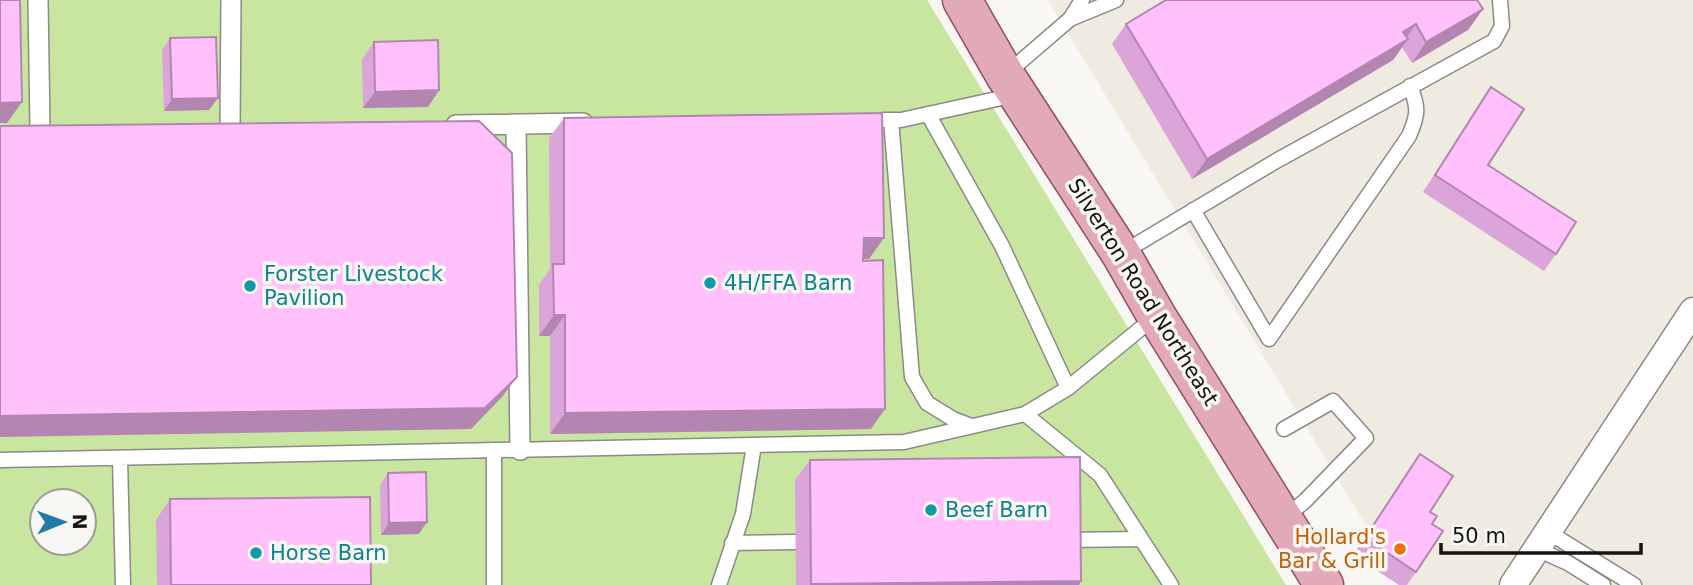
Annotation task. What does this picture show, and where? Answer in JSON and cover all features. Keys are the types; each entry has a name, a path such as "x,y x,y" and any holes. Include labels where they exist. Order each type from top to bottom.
{"main road":[{"name":"Silverton Road Northeast","path":"962,0 1012,85 1121,254 1324,585"}],"street":[{"path":"38,0 40,129"},
{"path":"230,0 230,127"},
{"path":"434,125 597,123"},
{"path":"516,124 520,450"},
{"path":"1513,585 1691,320"}],"lane":[{"path":"867,120 891,120 928,114 1012,85 1070,19 1083,0"},
{"path":"1070,19 1116,0"},
{"path":"1121,254 1410,86 1494,41 1502,26 1500,0"},
{"path":"1193,211 1269,339 1409,136 1416,119 1418,103 1410,86"},
{"path":"928,114 1002,246 1068,388"},
{"path":"891,120 912,377 927,403 953,419 971,426"},
{"path":"0,460 904,442 1025,414 1068,388 1156,315"},
{"path":"1283,519 1305,501 1366,438 1333,401 1284,429"},
{"path":"1025,414 1100,475 1171,585"},
{"path":"719,585 743,514 754,445"},
{"path":"494,450 494,585"},
{"path":"120,458 123,585"},
{"path":"1066,540 1141,539"},
{"path":"1542,541 1567,564 1603,585"},
{"path":"1542,541 1634,585"},
{"path":"733,543 795,542"}],"shaded area":[{"path":"1048,0 1693,0 1693,585 1402,585"}],"green space":[{"path":"0,0 927,0 1286,585 0,585"}],"building":[{"path":"0,0 20,0 22,102 0,103"},
{"path":"1166,0 1477,0 1483,9 1426,42 1416,24 1403,32 1408,39 1207,159 1126,24"},
{"path":"216,37 218,98 172,99 170,38"},
{"path":"438,40 439,90 375,92 374,42"},
{"path":"1491,87 1524,109 1488,165 1576,222 1556,254 1435,175"},
{"name":"4H/FFA Barn","path":"882,113 884,238 864,238 863,261 883,260 885,409 565,413 565,315 554,315 553,264 564,264 564,118"},
{"name":"Forster Livestock Pavilion","path":"479,121 512,153 517,377 485,408 0,416 0,126"},
{"path":"1420,454 1453,476 1430,512 1437,516 1432,524 1443,531 1416,572 1365,538"},
{"name":"Beef Barn","path":"1080,457 1081,581 811,584 810,460"},
{"path":"426,472 427,522 389,523 388,473"},
{"name":"Horse Barn","path":"370,497 371,585 171,585 170,499"}],"place":[{"name":"4H/FFA Barn","path":"710,283"},
{"name":"Forster Livestock Pavilion","path":"250,286"},
{"name":"Beef Barn","path":"931,510"},
{"name":"Hollard's Bar & Grill","path":"1400,549"},
{"name":"Horse Barn","path":"256,553"}]}
